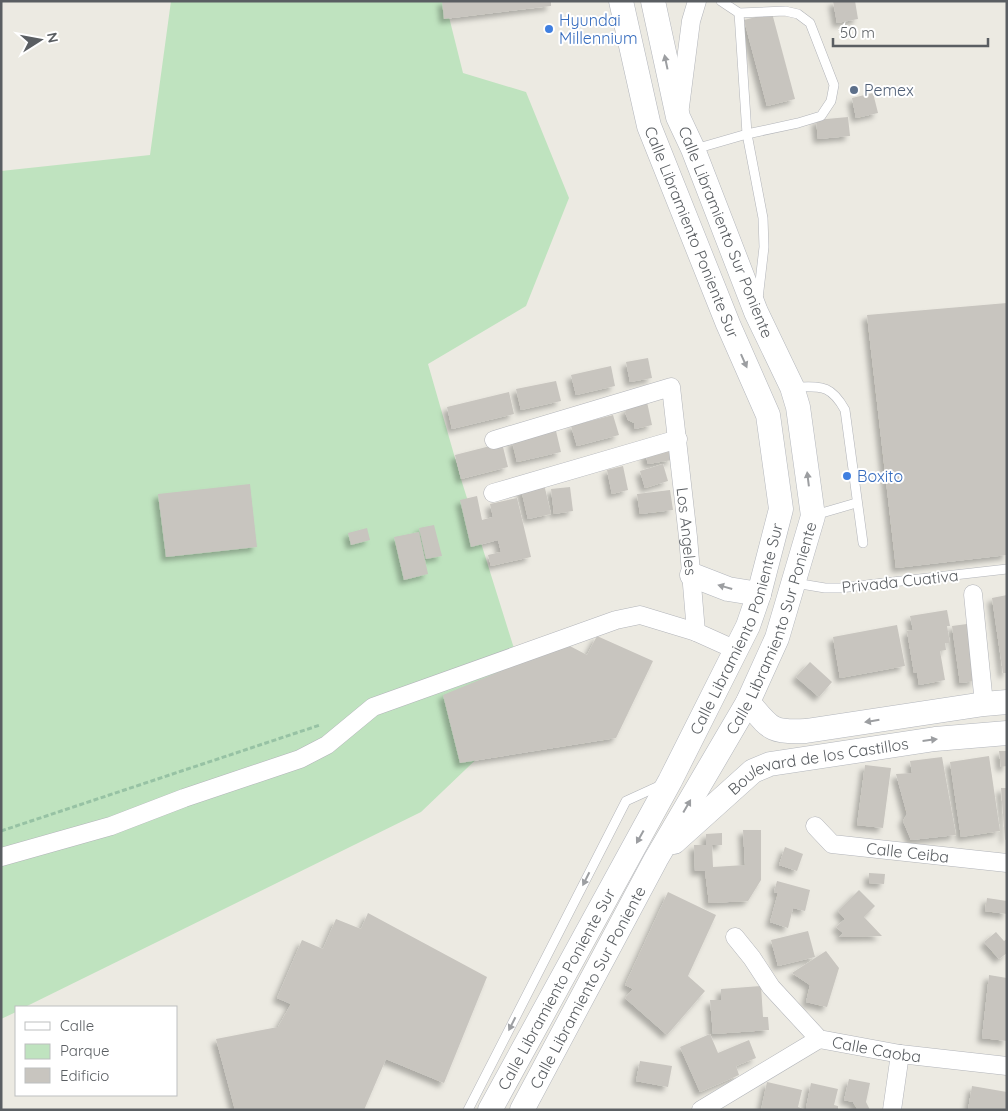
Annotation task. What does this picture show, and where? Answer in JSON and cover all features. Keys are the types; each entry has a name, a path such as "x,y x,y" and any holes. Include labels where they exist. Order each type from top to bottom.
{"main road":[{"name":"Calle Libramiento Poniente Sur","path":"490,1110 670,781 748,626 759,594 781,509 768,415 728,324 648,126 621,1"},
{"name":"Calle Libramiento Sur Poniente","path":"522,1110 656,859 748,702 778,638 792,582 812,516 798,407 792,387 756,312 693,149 678,117 653,1"},
{"path":"692,575 728,589 759,594"},
{"name":"Boulevard de los Castillos","path":"748,702 774,729 784,732 806,731 995,703"},
{"name":"Boulevard de los Castillos","path":"656,859 753,771 770,764 935,739 1007,733"}],"street":[{"path":"678,117 691,22 698,1"},
{"name":"Los Angeles","path":"494,440 671,387 692,575 696,632"},
{"path":"493,493 678,439"},
{"path":"972,594 995,703"},
{"path":"1,857 111,826 184,798 300,759 327,745 373,707 616,620 640,615 696,632 736,650"},
{"name":"Calle Ceiba","path":"815,826 832,844 1007,863"},
{"name":"Calle Caoba","path":"735,937 771,986 818,1039 900,1054 1007,1066"},
{"path":"701,1110 818,1039"},
{"path":"892,1110 900,1054"}],"lane":[{"path":"693,149 747,134 798,124 821,116 830,101 834,85 810,23 798,14 785,11 739,13 721,1"},
{"path":"739,13 747,134 763,218 764,247 756,312"},
{"path":"792,387 823,387 837,396 845,410 856,503 863,543"},
{"path":"812,516 856,503"},
{"name":"Privada Cuativa","path":"792,582 826,588 840,588 1007,569"},
{"path":"468,1110 626,801 670,781"}],"path":[{"path":"1,831 326,723"}],"green space":[{"path":"171,1 445,1 463,73 526,92 569,198 526,306 428,364 461,479 532,706 421,812 27,1006 15,1006 15,1012 1,1019 1,171 150,155"}],"building":[{"path":"442,1 551,1 551,6 444,19"},
{"path":"833,1 855,1 858,19 837,23"},
{"path":"772,13 795,99 767,106 744,20"},
{"path":"873,93 878,113 856,118 852,98"},
{"path":"848,117 850,136 818,139 816,120"},
{"path":"1007,303 1007,555 896,568 867,315"},
{"path":"648,358 652,378 630,382 626,362"},
{"path":"611,366 615,386 576,395 571,375"},
{"path":"556,381 561,401 521,410 516,389"},
{"path":"509,392 514,414 452,429 447,407"},
{"path":"647,402 652,425 635,429 634,423 628,420 625,412 628,408"},
{"path":"613,415 619,435 577,446 571,426"},
{"path":"556,431 561,452 517,462 512,441"},
{"path":"502,443 508,467 461,479 455,455"},
{"path":"669,448 672,460 648,464 645,453"},
{"path":"663,464 668,481 645,488 640,471"},
{"path":"623,466 628,490 612,494 607,470"},
{"path":"250,484 257,547 166,557 158,494"},
{"path":"544,484 551,514 528,519 521,489"},
{"path":"570,487 573,511 554,514 551,489"},
{"path":"670,490 673,510 640,514 637,494"},
{"path":"477,496 482,520 493,517 490,504 517,498 531,557 491,566 488,555 501,552 498,540 471,547 460,500"},
{"path":"434,525 442,556 426,559 419,528"},
{"path":"367,528 370,540 351,545 348,533"},
{"path":"419,532 428,574 404,580 394,537"},
{"path":"1007,595 1007,673 1003,673 992,598"},
{"path":"947,610 950,626 947,626 950,643 945,643 946,650 940,651 945,680 919,685 917,672 914,673 907,631 913,630 910,616"},
{"path":"967,624 975,681 960,683 952,626"},
{"path":"897,625 905,666 840,678 833,637"},
{"path":"597,636 653,661 616,738 460,763 443,695 566,644 587,655"},
{"path":"810,662 832,682 819,697 796,677"},
{"path":"999,751 1007,751 1007,766 1001,767"},
{"path":"989,756 1000,831 961,837 950,762"},
{"path":"942,757 956,835 911,840 903,821 907,814 896,774 912,773 910,761"},
{"path":"865,765 891,768 883,828 857,825"},
{"path":"1001,788 1007,788 1007,839 1005,840"},
{"path":"743,830 761,830 761,880 748,901 709,903 705,871 695,871 694,845 706,845 706,834 722,833 722,845 712,845 713,867 745,865"},
{"path":"785,847 803,854 797,871 779,865"},
{"path":"869,873 885,874 884,884 869,883"},
{"path":"777,881 810,890 805,911 793,908 788,928 770,922 778,893 774,892"},
{"path":"859,890 875,906 864,917 882,936 839,937 843,933 836,927 845,919 838,911"},
{"path":"668,892 716,915 688,976 705,991 667,1035 625,998 633,989 625,985"},
{"path":"987,898 1007,901 1007,914 985,911"},
{"path":"368,913 487,977 444,1083 386,1059 364,1110 235,1110 216,1039 278,1027 291,1004 277,998 302,940 323,949 336,919 361,929"},
{"path":"808,931 815,957 778,966 771,940"},
{"path":"996,932 1004,941 1007,939 1007,953 999,959 984,942"},
{"path":"826,951 839,968 827,1007 806,1002 810,985 792,973"},
{"path":"989,975 1007,978 1007,1041 982,1038"},
{"path":"761,986 763,1017 768,1017 769,1030 713,1034 710,1000 721,1000 721,989"},
{"path":"710,1034 718,1053 749,1040 756,1058 736,1066 739,1075 700,1092 680,1047"},
{"path":"640,1061 672,1066 668,1087 636,1081"},
{"path":"849,1079 870,1083 866,1102 870,1110 858,1110 853,1102 844,1100"},
{"path":"767,1082 802,1090 798,1107 806,1110 761,1110"},
{"path":"811,1083 838,1089 834,1105 838,1106 838,1110 806,1108"},
{"path":"972,1086 1007,1092 1007,1110 968,1110"}],"place":[{"name":"Hyundai Millennium","path":"549,29"},
{"name":"Pemex","path":"854,90"},
{"name":"Boxito","path":"847,476"}]}
